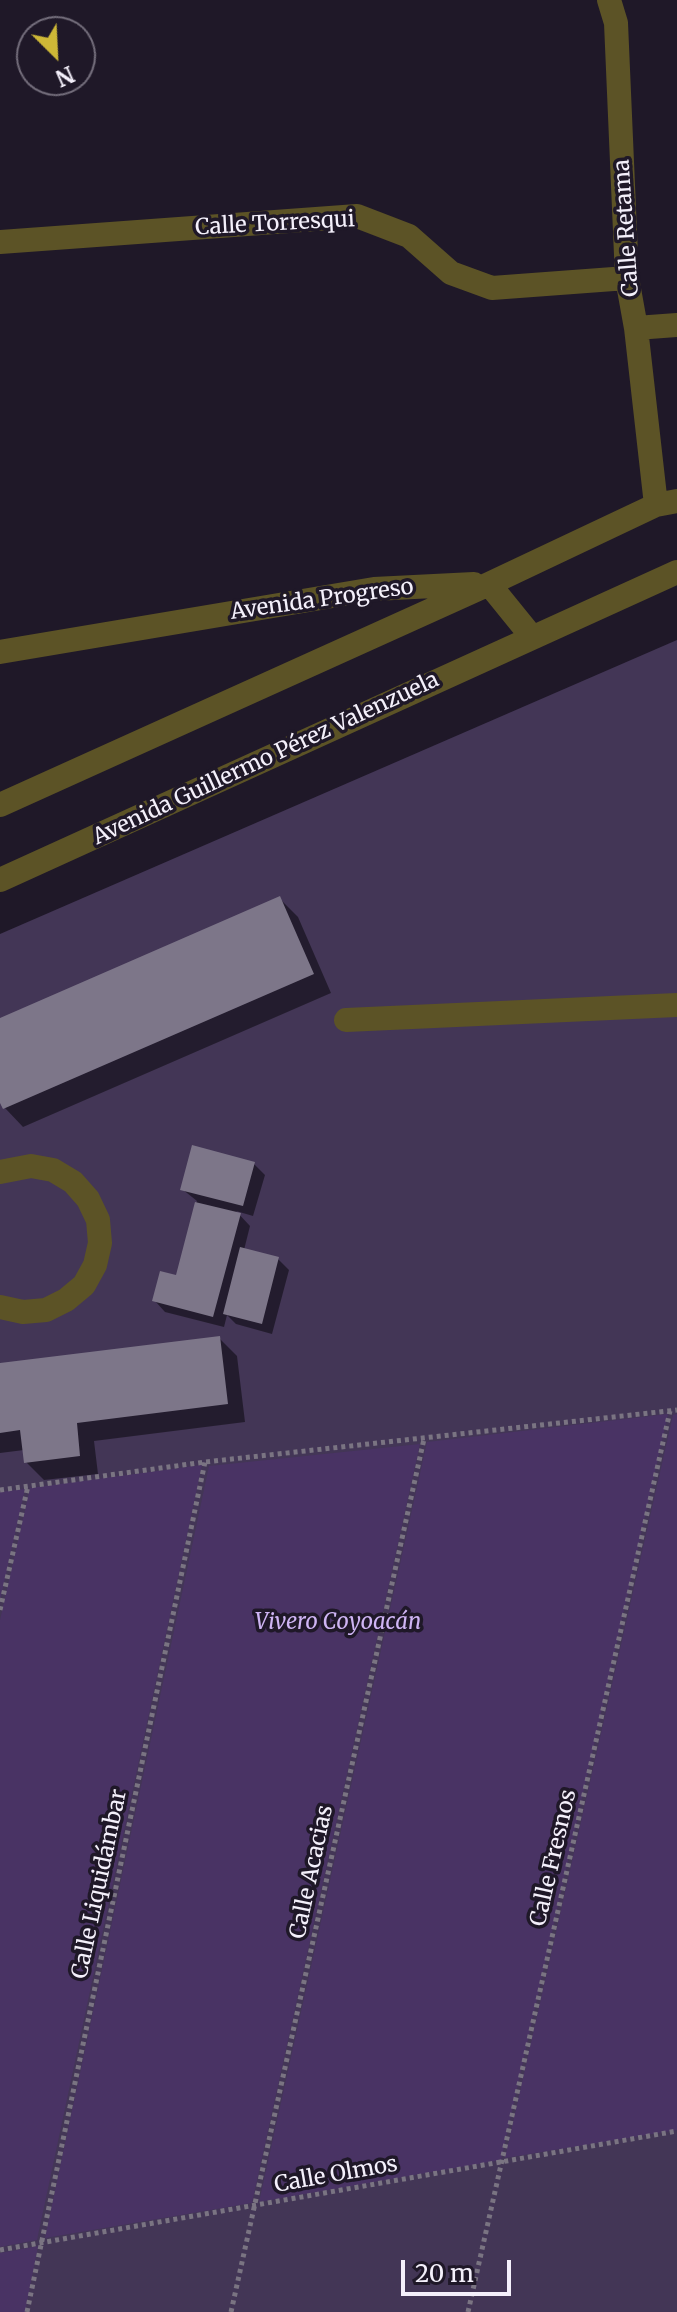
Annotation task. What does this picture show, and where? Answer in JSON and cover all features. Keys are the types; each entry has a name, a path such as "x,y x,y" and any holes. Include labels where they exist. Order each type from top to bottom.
{"street":[{"name":"Calle Retama","path":"609,0 616,23 627,278 667,503"},
{"name":"Calle Torresqui","path":"0,242 357,216 409,236 451,273 492,288 627,278"},
{"path":"636,328 677,325"},
{"name":"Avenida Progreso","path":"0,652 374,589 489,584 667,503"},
{"path":"0,805 489,584 532,637 677,572"},
{"name":"Avenida Guillermo Pérez Valenzuela","path":"0,880 532,637"},
{"path":"346,1020 677,1005"},
{"path":"0,1307 23,1312 46,1310 66,1300 84,1285 95,1265 100,1243 98,1220 88,1199 73,1182 53,1170 31,1166 3,1168"}],"path":[{"path":"0,1490 205,1462 674,1410"},
{"name":"Calle Fresnos","path":"468,2312 674,1410"},
{"name":"Calle Acacias","path":"231,2312 424,1439"},
{"name":"Calle Liquidámbar","path":"27,2312 205,1462"},
{"path":"0,1610 28,1486"},
{"name":"Calle Olmos","path":"0,2250 677,2131"}],"green space":[{"name":"Vivero Coyoacán","path":"677,640 677,2312 0,2312 0,934"},
{"path":"668,1414 501,2160 259,2202 427,1442"},
{"path":"677,1414 677,2130 505,2158 673,1415"},
{"path":"420,1444 252,2203 45,2238 209,1466"},
{"path":"202,1465 37,2240 0,2247 0,1620 30,1488"},
{"path":"25,1489 0,1601 0,1492"},
{"path":"38,2246 25,2312 0,2312 0,2253"}],"building":[{"path":"280,896 314,974 3,1109 0,1103 0,1018"},
{"path":"192,1145 255,1162 243,1206 180,1190"},
{"path":"195,1202 241,1213 213,1317 152,1301 160,1271 176,1275"},
{"path":"240,1247 279,1257 262,1324 223,1314"},
{"path":"220,1336 228,1404 77,1423 80,1456 24,1463 20,1430 0,1433 0,1363"}]}
